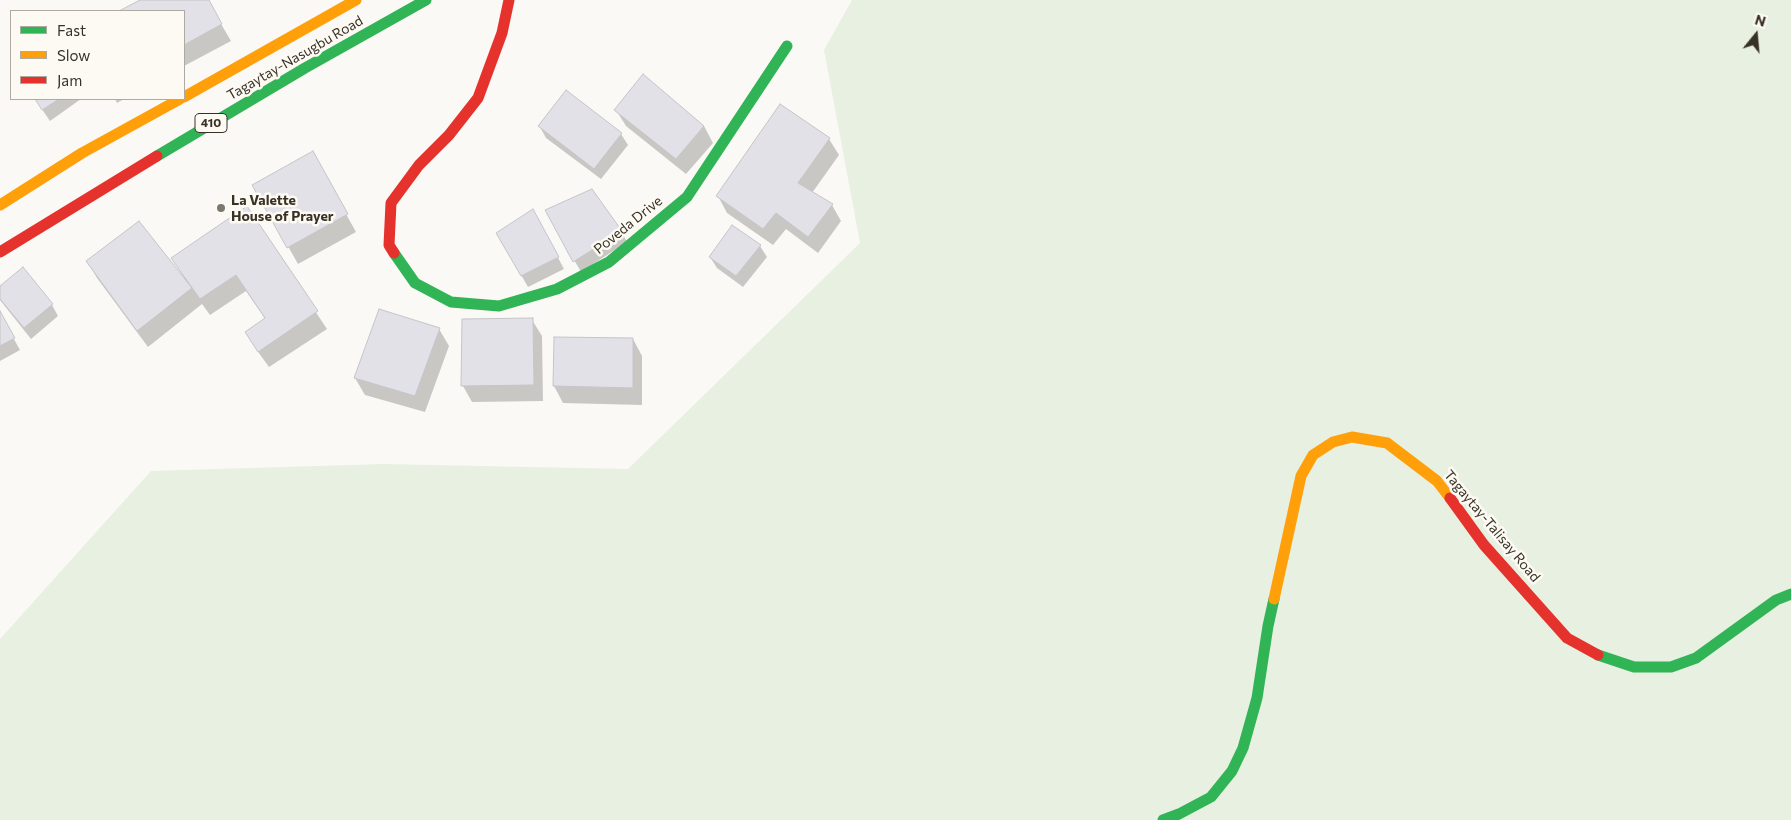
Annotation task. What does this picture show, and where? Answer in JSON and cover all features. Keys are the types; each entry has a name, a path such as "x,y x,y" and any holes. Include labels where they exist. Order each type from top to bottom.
{"main road":[{"name":"Tagaytay-Nasugbu Road","path":"185,96 356,0"},
{"name":"Tagaytay-Nasugbu Road","path":"0,252 105,186 305,68 426,0"},
{"name":"Poveda Drive","path":"509,0 502,33 478,98 449,135 419,165 391,202 389,245 414,283 451,302 499,306 557,289 609,262 687,197 787,46"},
{"path":"0,205 82,153 178,100"},
{"name":"Tagaytay-Talisay Road","path":"1164,820 1211,797 1232,771 1243,748 1256,698 1268,626 1301,476 1313,455 1334,442 1352,437 1377,440 1394,447 1437,481 1484,544 1567,638 1601,657 1634,667 1671,667 1696,658 1776,600 1791,594"}],"green space":[{"path":"852,0 1791,0 1791,820 0,820 0,639 151,471 383,464 628,469 860,243 824,50"}],"building":[{"path":"140,0 209,0 222,24 185,44 185,10 121,10"},
{"path":"643,74 704,126 676,159 614,110"},
{"path":"566,90 622,133 594,169 538,126"},
{"path":"36,100 57,100 42,110"},
{"path":"780,104 830,138 798,183 833,204 808,237 776,213 763,229 716,196"},
{"path":"313,151 348,214 287,248 252,185"},
{"path":"592,189 622,231 573,262 545,210"},
{"path":"247,206 318,311 258,352 245,332 265,318 236,275 200,299 171,258"},
{"path":"533,209 559,257 521,276 496,233"},
{"path":"139,221 192,288 137,331 86,261"},
{"path":"732,225 761,245 736,276 709,257"},
{"path":"23,267 53,304 24,328 0,299 0,286"},
{"path":"379,309 440,328 415,396 354,378"},
{"path":"0,311 15,338 0,346"},
{"path":"533,318 534,385 461,386 462,319"},
{"path":"554,337 633,338 633,388 553,386"}],"traffic: fast":[{"path":"157,156 305,68 426,0"},
{"path":"394,253 415,283 451,302 499,306 557,289 609,262 687,197 787,46"},
{"path":"1598,655 1634,667 1671,667 1696,658 1776,600 1791,594"},
{"path":"1163,820 1179,814 1211,797 1232,771 1243,748 1257,698 1274,599"}],"traffic: slow":[{"path":"185,96 356,0"},
{"path":"0,205 82,153 178,100"},
{"path":"1274,599 1301,476 1313,455 1333,442 1352,437 1387,443 1437,481 1450,498"}],"traffic: jam":[{"path":"394,253 389,245 391,203 419,165 449,135 478,98 502,33 509,0"},
{"path":"0,252 157,156"},
{"path":"1450,498 1484,545 1567,638 1598,655"}],"place":[{"name":"La Valette House of Prayer","path":"221,208"}]}
